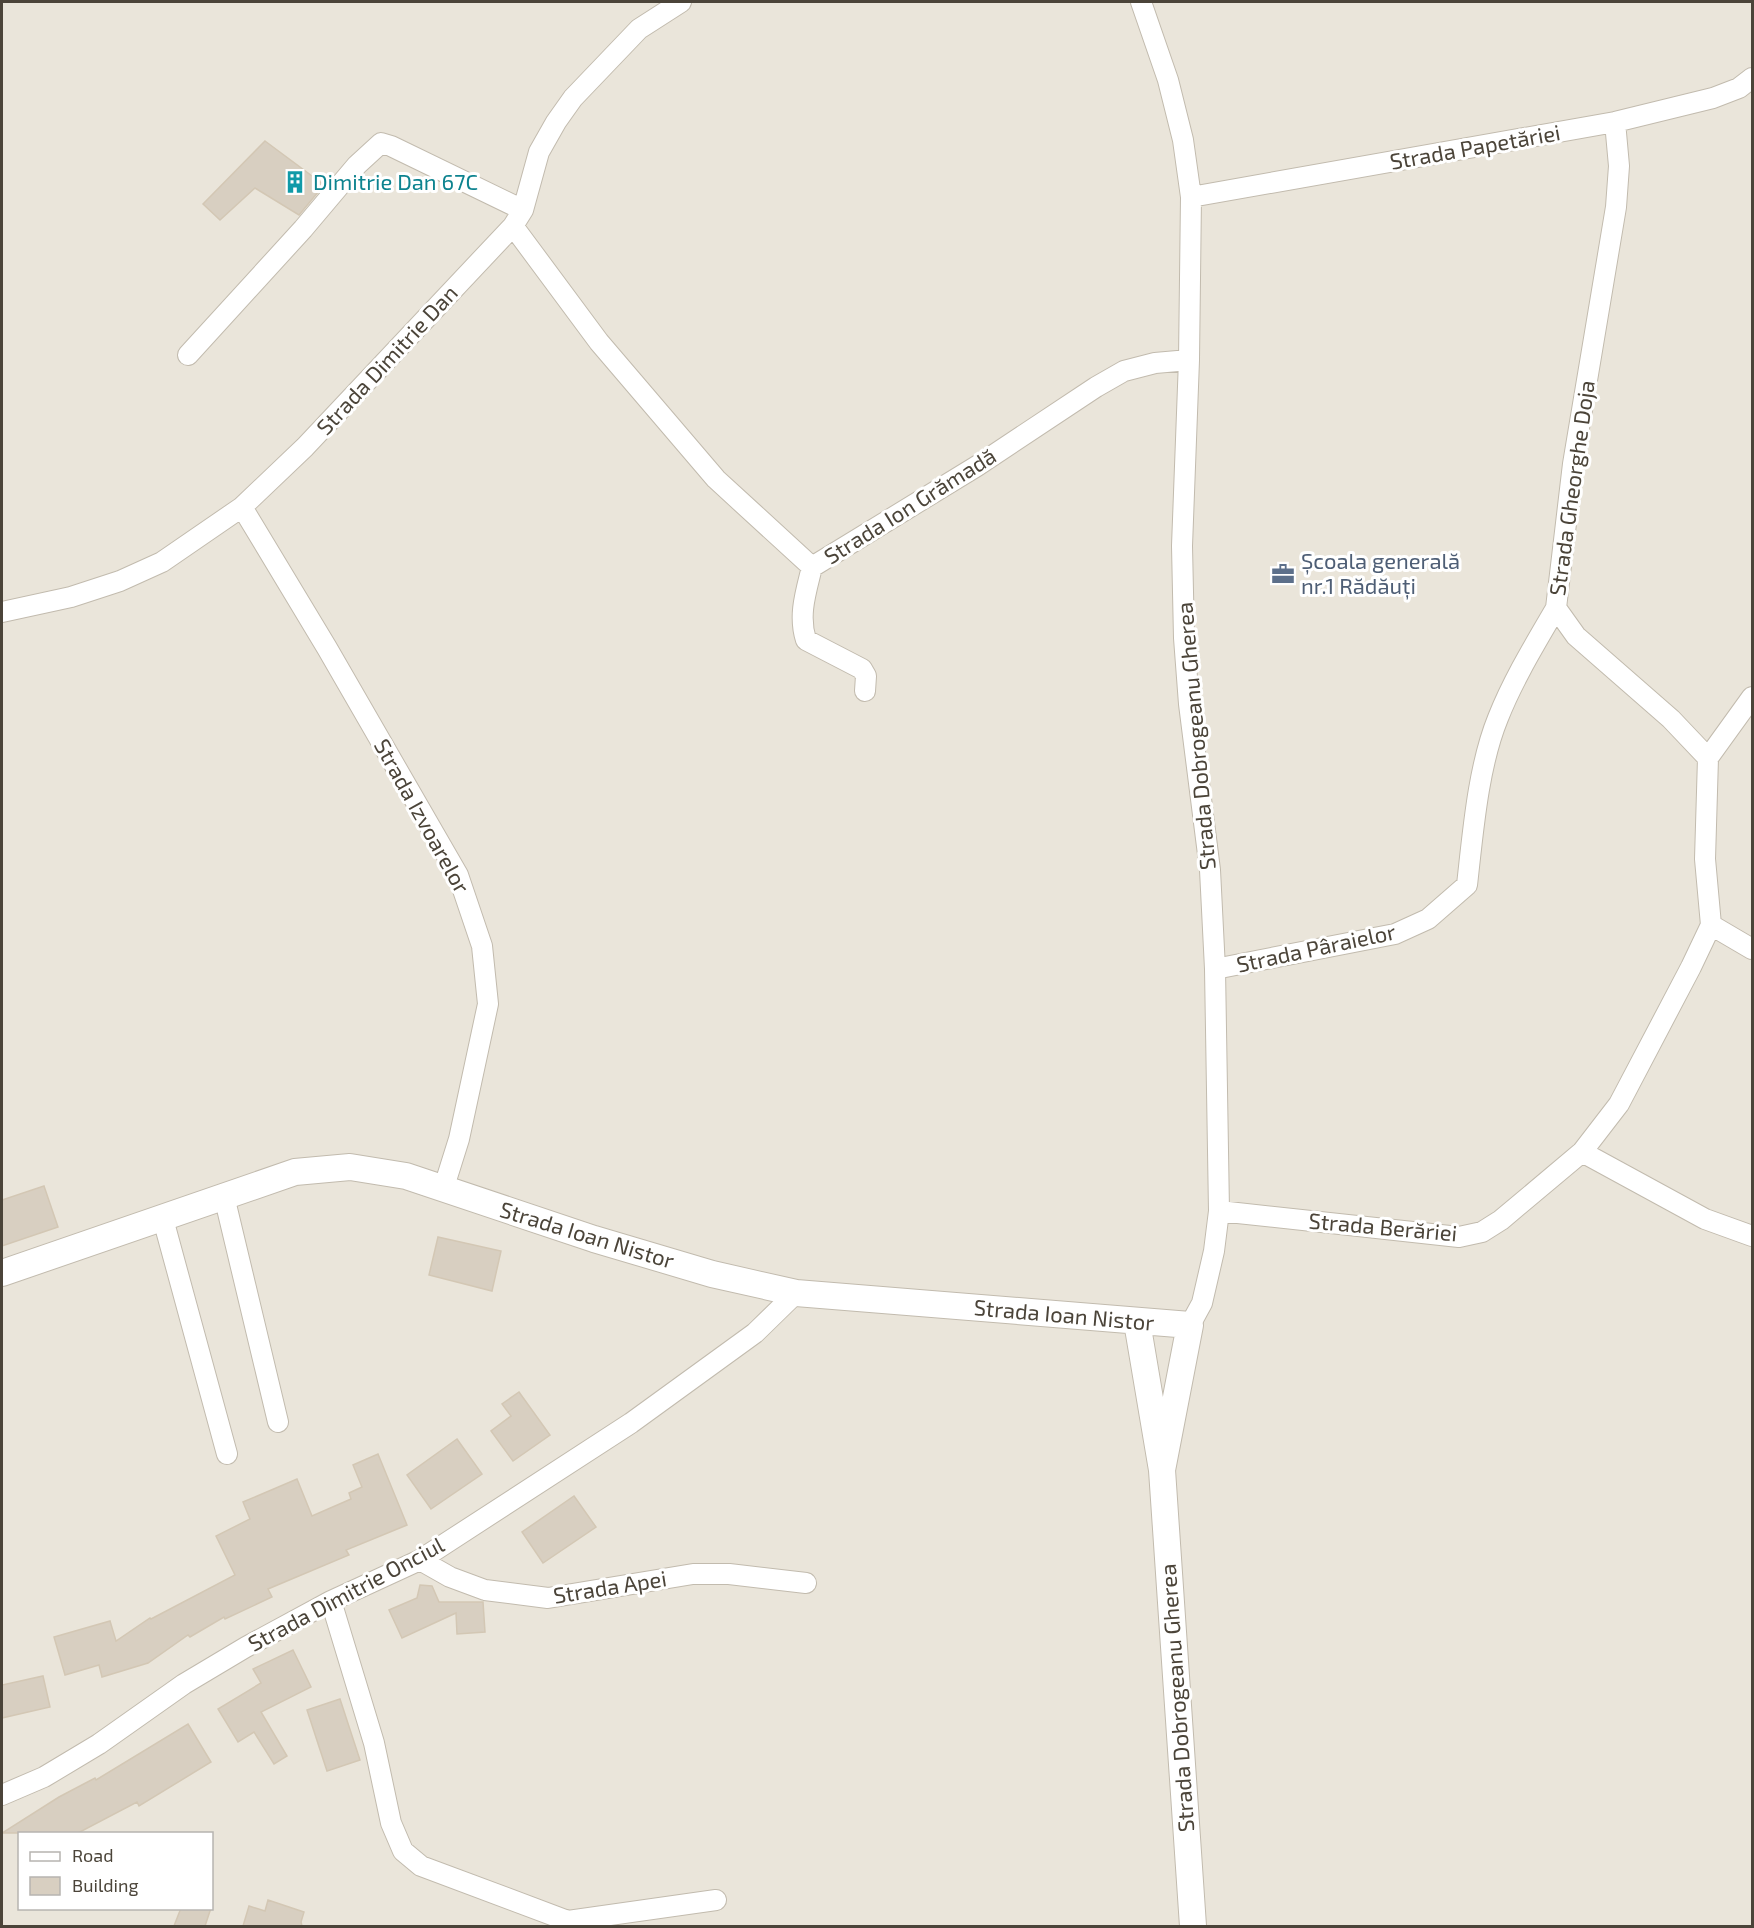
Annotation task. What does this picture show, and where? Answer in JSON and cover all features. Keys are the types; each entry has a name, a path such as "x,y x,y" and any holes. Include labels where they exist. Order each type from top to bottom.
{"street":[{"name":"Strada Dimitrie Dan","path":"2,612 71,597 162,562 242,507 305,447 518,218 539,152 573,98 639,29 681,2"},
{"name":"Strada Dobrogeanu Gherea","path":"1142,2 1168,80 1183,140 1191,197 1189,360 1182,546 1184,638 1189,704 1210,870 1215,969 1219,1211 1214,1251 1202,1303 1190,1325 1162,1470"},
{"name":"Strada Papetăriei","path":"1191,197 1615,122 1713,98 1739,88 1752,78"},
{"name":"Strada Gheorghe Doja","path":"1615,122 1619,166 1616,207 1573,464 1556,608 1576,636 1671,720 1708,758"},
{"path":"188,355 303,229 357,165 381,143 391,146 518,218"},
{"name":"Strada Ion Grămadă","path":"518,218 599,342 716,479 812,567 977,466 1114,376 1155,363 1189,360"},
{"name":"Strada Izvoarelor","path":"242,507 327,648 458,875 482,946 488,1004 459,1139 443,1190"},
{"path":"812,567 803,604 803,629 806,640 861,669 866,676 865,691"},
{"name":"Strada Pâraielor","path":"1215,969 1395,934 1428,919 1467,885 1487,754 1498,718 1530,652 1556,608"},
{"path":"1752,697 1708,758 1705,859 1711,925 1752,949"},
{"name":"Strada Berăriei","path":"1219,1211 1459,1237 1482,1232 1501,1220 1582,1152 1619,1104 1711,925"},
{"path":"1582,1152 1705,1219 1752,1236"},
{"name":"Strada Ioan Nistor","path":"2,1273 295,1172 350,1167 406,1176 594,1239 712,1274 795,1293 1190,1325"},
{"path":"224,1196 278,1422"},
{"path":"163,1219 228,1454"},
{"name":"Strada Dimitrie Onciul","path":"2,1795 44,1777 99,1744 184,1684 246,1647 331,1601 420,1560 640,1417 755,1333 795,1293"},
{"name":"Strada Dobrogeanu Gherea","path":"1137,1322 1162,1470 1193,1926"},
{"name":"Strada Apei","path":"420,1560 450,1577 485,1590 548,1598 693,1574 729,1574 806,1583"},
{"path":"331,1601 374,1743 391,1823 403,1851 421,1866 568,1924 716,1900"}],"shaded area":[{"path":"2,2 1752,2 1752,1926 2,1926"}],"building":[{"name":"Dimitrie Dan 67C","path":"265,141 324,185 299,215 255,188 220,220 203,204"},
{"path":"44,1186 58,1227 2,1246 2,1200"},
{"path":"438,1237 501,1251 492,1291 429,1275"},
{"path":"519,1392 550,1435 513,1461 491,1431 511,1416 502,1404"},
{"path":"457,1439 482,1474 431,1509 407,1475"},
{"path":"378,1454 407,1525 346,1550 349,1555 268,1589 272,1597 225,1619 224,1617 190,1637 188,1635 148,1663 102,1677 99,1665 65,1675 54,1637 110,1621 116,1641 150,1618 235,1575 216,1536 250,1519 243,1502 297,1479 312,1516 351,1499 349,1493 362,1487 353,1465"},
{"path":"574,1496 596,1527 543,1563 522,1532"},
{"path":"420,1585 432,1586 439,1602 483,1602 485,1632 457,1634 456,1613 402,1638 389,1610 417,1598"},
{"path":"293,1650 311,1687 261,1712 287,1756 274,1764 254,1732 238,1742 218,1709 261,1683 253,1669"},
{"path":"43,1676 50,1707 2,1718 2,1685"},
{"path":"340,1699 360,1760 327,1771 307,1710"},
{"path":"188,1724 211,1762 139,1806 137,1802 80,1832 2,1833 59,1797 95,1778 96,1780"},
{"path":"268,1900 304,1912 302,1926 243,1926 249,1906 265,1911"},
{"path":"180,1910 210,1910 205,1926 174,1926"}],"place":[{"name":"Dimitrie Dan 67C","path":"295,182"},
{"name":"Școala generală nr.1 Rădăuți","path":"1283,574"}]}
